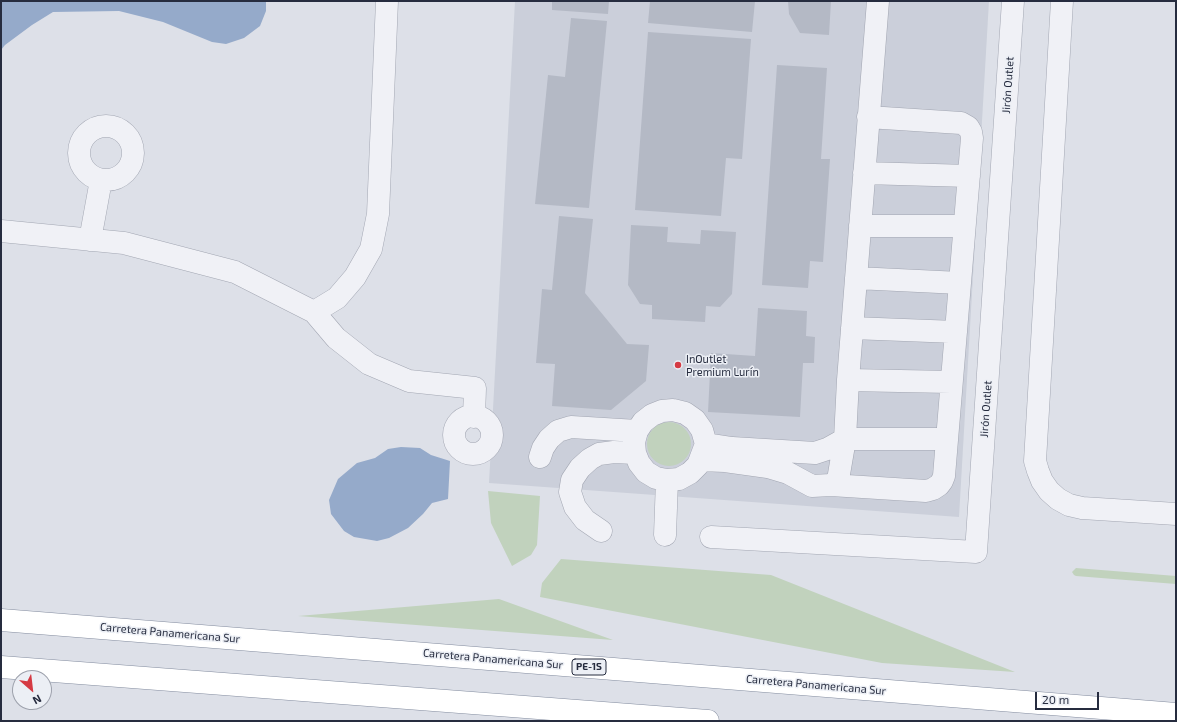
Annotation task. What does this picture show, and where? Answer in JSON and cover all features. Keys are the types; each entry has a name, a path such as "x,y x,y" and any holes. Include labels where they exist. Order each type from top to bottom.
{"highway":[{"name":"Carretera Panamericana Sur","path":"1,620 1176,714"},
{"path":"1,667 708,721"}],"street":[{"path":"314,312 337,298 355,277 370,249 378,214 387,1"},
{"path":"831,485 838,480 845,439 848,380 878,1"},
{"name":"Jirón Outlet","path":"711,537 976,552 1014,1"},
{"path":"1062,1 1035,461 1038,472 1049,491 1058,499 1069,505 1082,508 1176,514"},
{"path":"703,452 725,461 768,467 788,473 812,486 831,485 926,491 933,489 942,481 944,476 952,382 972,138 971,132 968,127 961,123 868,118"},
{"path":"864,173 969,176"},
{"path":"90,240 100,180"},
{"path":"860,226 964,226"},
{"path":"1,231 124,243 235,272 314,312 336,338 369,364 408,381 475,388 474,417"},
{"path":"856,278 960,283"},
{"path":"852,328 956,332"},
{"path":"848,380 952,382"},
{"path":"662,410 673,410 685,413 695,420 702,430 703,452 698,465 690,473 679,479 667,480 656,478 646,472 639,463 635,453 634,442 637,431 643,422 652,414 662,410"},
{"path":"540,457 543,448 549,439 558,431 571,427 637,431"},
{"path":"703,452 732,448 815,453 827,449 845,439 947,439"},
{"path":"601,531 585,520 575,507 570,492 572,480 580,468 590,459 599,454 614,452 635,453"},
{"path":"665,535 667,480"}],"shaded area":[{"path":"515,1 989,1 959,517 489,483"}],"green space":[{"path":"669,422 681,426 687,432 691,444 687,456 681,462 669,466 657,462 651,456 647,444 651,432 657,426"},
{"path":"488,491 540,496 537,545 531,555 512,566 491,523"},
{"path":"561,559 771,575 1015,672 882,663 540,597 542,583"},
{"path":"1076,568 1176,576 1176,584 1076,576 1072,572"},
{"path":"499,599 613,640 298,616"}],"water":[{"path":"1,1 266,1 266,11 260,26 244,38 226,44 212,42 163,22 119,11 53,12 32,25 5,45 1,50"},
{"path":"401,447 420,448 431,455 450,461 448,499 432,503 408,528 389,538 377,541 354,537 344,531 331,514 329,500 338,479 357,463 375,458 388,449"}],"building":[{"path":"552,1 609,1 608,14 552,10"},
{"path":"650,1 755,1 752,32 648,23"},
{"path":"788,1 831,1 829,35 800,33 789,14"},
{"path":"571,18 607,21 589,208 535,204 548,75 565,77"},
{"path":"648,32 751,39 742,159 726,158 721,216 635,210"},
{"path":"777,65 827,68 821,159 830,159 823,262 810,261 808,288 762,285"},
{"path":"559,216 593,219 585,293 627,344 649,345 646,381 611,410 552,406 555,364 536,363 542,289 552,290"},
{"path":"631,225 668,227 667,242 700,244 701,230 736,232 732,294 720,307 706,306 705,322 652,319 652,305 640,304 628,285"},
{"path":"758,308 807,311 806,336 815,337 814,363 803,363 800,417 708,412 711,353 755,356"}],"place":[{"name":"InOutlet Premium Lurín","path":"678,365"}]}
